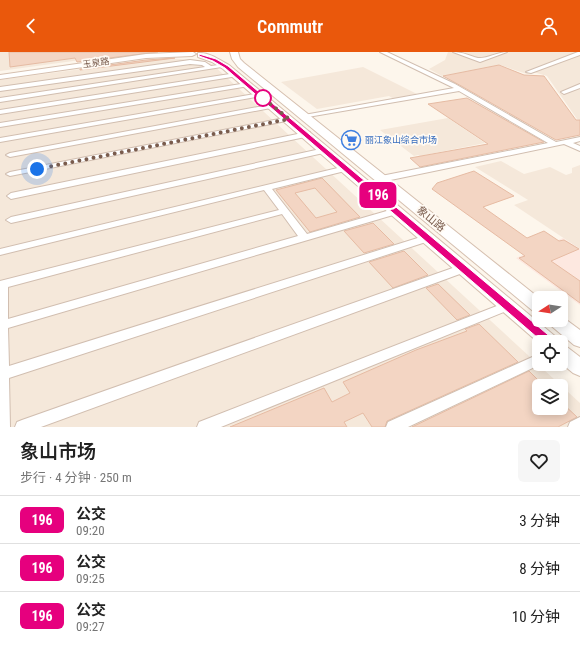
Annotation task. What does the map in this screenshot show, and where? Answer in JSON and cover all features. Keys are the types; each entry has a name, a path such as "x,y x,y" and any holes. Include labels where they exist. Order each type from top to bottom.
{"main road":[{"name":"玉泉路","path":"0,76 156,52"},
{"name":"玉泉路","path":"0,76 146,56 227,53"},
{"name":"象山路","path":"227,53 532,301"},
{"name":"象山路","path":"193,54 225,66 274,106 542,335"},
{"path":"564,327 580,340"},
{"path":"568,358 580,368"}],"street":[{"path":"383,52 460,89 555,144"},
{"path":"456,52 480,60 504,52"},
{"path":"529,72 580,53"},
{"path":"0,89 190,62 203,62 210,68"},
{"path":"0,100 225,66"},
{"path":"0,112 236,75"},
{"path":"0,125 247,85"},
{"path":"564,92 580,86"},
{"path":"304,117 460,89"},
{"path":"0,140 260,95"},
{"path":"10,155 274,106"},
{"path":"10,174 289,119"},
{"path":"11,196 306,134"},
{"path":"381,179 580,139"},
{"path":"565,142 580,149"},
{"path":"11,220 325,150"},
{"path":"0,252 346,168"},
{"path":"266,187 305,238"},
{"path":"3,427 1,285 284,211"},
{"path":"2,325 397,211"},
{"path":"3,374 428,238"},
{"path":"22,427 464,268"},
{"path":"204,427 507,306"},
{"path":"393,427 532,362"},
{"path":"575,427 580,424"}],"shaded area":[{"path":"0,52 85,52 88,59 0,71"},
{"path":"448,52 580,52 580,120 577,119 547,76 533,72 527,74 500,65 442,76 429,69 445,60"},
{"path":"163,58 199,60 212,64 532,359 532,371 545,371 554,379 532,379 532,415 568,415 568,392 580,403 580,427 10,427 7,282 0,284 0,80"},
{"path":"363,67 419,95 394,99 389,96 317,109 281,82"},
{"path":"448,118 485,143 414,156 380,130"},
{"path":"501,161 524,174 550,167 566,175 572,173 572,168 580,165 580,249 514,205 528,200 475,167"},
{"path":"563,238 580,249 580,305 568,296 568,291 561,291 516,258"}],"building":[{"path":"9,52 158,52 77,62 75,58 10,67"},
{"path":"175,58 80,70 146,60"},
{"path":"499,65 524,75 544,76 576,120 580,120 580,135 556,140 443,76"},
{"path":"467,98 544,142 420,167 410,158 488,144 428,104"},
{"path":"474,171 514,196 483,207 527,238 544,231 559,241 564,240 579,249 551,261 580,281 580,303 568,294 568,291 564,291 519,258 525,256 432,189 437,183"},
{"path":"322,178 360,217 310,232 276,190","holes":["315,188 337,212 316,218 295,193"]},
{"path":"373,223 394,244 364,253 344,231"},
{"path":"404,251 428,275 393,288 369,262"},
{"path":"438,284 470,315 457,320 426,288"},
{"path":"479,324 518,362 387,421 385,427 372,427 363,413 344,422 347,427 230,427 324,388 332,402 350,393 343,382 416,350 467,331 465,329"},
{"path":"529,371 537,379 532,379 532,415 568,415 568,409 577,417 558,427 412,427"}],"bus line":[{"name":"196","path":"201,55 223,64 542,335"}],"place":[{"name":"丽江象山综合市场","path":"351,140"}],"route":[{"path":"37,169 289,119 263,98"}]}
